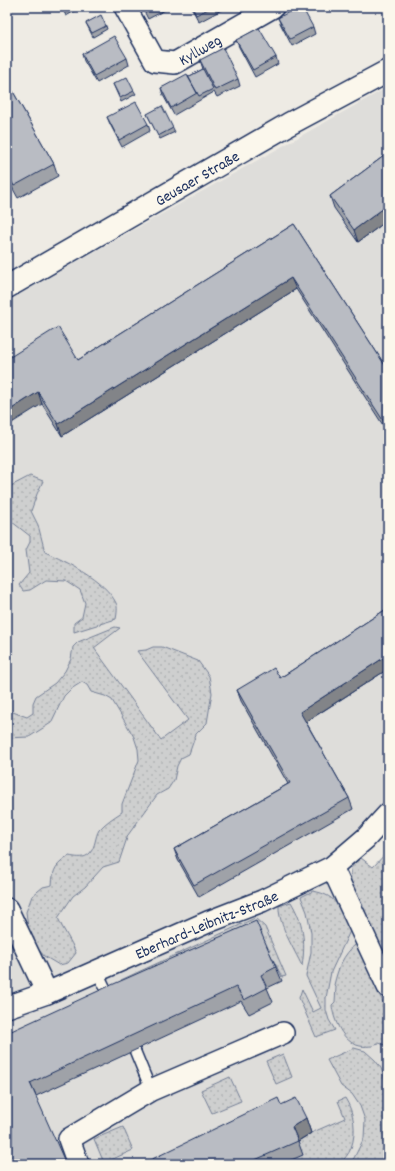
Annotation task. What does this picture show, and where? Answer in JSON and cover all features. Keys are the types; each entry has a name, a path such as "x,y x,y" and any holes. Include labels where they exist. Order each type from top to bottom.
{"street":[{"name":"Kyllweg","path":"124,7 155,61 175,62 273,7"},
{"name":"Geusaer Straße","path":"7,287 289,124 388,71"},
{"name":"Eberhard-Leibnitz-Straße","path":"7,1007 47,993 208,922 262,901 332,867 366,838 388,814"},
{"path":"332,867 388,987"},
{"path":"7,909 47,993"},
{"path":"78,1164 69,1139 152,1090 283,1033"}],"lane":[{"path":"97,971 112,1002"},
{"path":"135,1051 152,1090"}],"shaded area":[{"path":"388,87 388,819 341,870 388,970 388,1164 7,1164 7,301"},
{"path":"30,476 43,481 31,511 38,525 45,552 95,579 111,595 116,603 116,619 74,632 74,623 82,617 85,603 80,590 66,581 46,580 30,590 23,591 19,585 29,573 26,550 30,542 30,536 7,518 7,488"},
{"path":"115,627 120,628 94,648 161,740 188,720 137,651 146,650 153,647 162,647 198,661 209,676 212,693 207,723 196,734 189,754 181,758 177,766 174,780 168,789 157,795 128,835 119,862 103,867 85,887 73,896 58,918 76,953 68,963 59,965 44,956 33,943 28,927 26,912 32,896 43,887 52,885 54,871 58,865 69,856 82,857 89,854 99,830 122,812 122,804 139,760 138,749 134,737 112,700 105,696 91,692 87,685 82,682 71,689 64,696 51,723 29,737 7,738 7,710 27,717 33,713 33,703 36,696 55,683 65,671 71,659 73,647 78,642"},
{"path":"388,851 388,970 351,882 351,873 353,865 361,858 373,867"},
{"path":"313,891 328,896 338,905 350,931 331,972 326,998 326,1010 329,1020 335,1030 316,1037 299,998 302,989 313,1012 321,1008 306,976 311,952 311,933 307,912 301,897"},
{"path":"291,902 301,925 304,949 302,966 287,936 279,913 279,906"},
{"path":"255,918 265,927 286,976 282,977 259,932 125,991 121,980"},
{"path":"356,944 388,1013 388,1046 379,1043 373,1046 360,1046 354,1044 340,1030 334,1017 332,1005 335,1002 336,987 334,985 339,967 344,957"},
{"path":"354,1048 365,1051 375,1060 381,1068 385,1080 385,1109 388,1121 388,1159 378,1164 349,1164 354,1158 364,1138 365,1120 360,1106 352,1094 341,1086 327,1060"},
{"path":"283,1054 292,1077 276,1084 266,1061"},
{"path":"230,1077 241,1101 212,1113 201,1090"},
{"path":"345,1098 351,1109 354,1122 354,1135 350,1150 340,1164 282,1164 297,1142 311,1133 345,1118 338,1101"},
{"path":"123,1127 133,1150 104,1163 94,1139"}],"building":[{"path":"143,7 156,7 146,12"},
{"path":"192,7 212,7 196,15"},
{"path":"298,7 302,7 313,27 290,39 278,18"},
{"path":"101,15 106,26 92,33 86,23"},
{"path":"259,28 276,57 253,70 236,40"},
{"path":"114,36 127,58 94,76 82,54"},
{"path":"223,48 238,79 215,90 200,60"},
{"path":"203,69 213,89 199,96 188,77"},
{"path":"187,74 197,93 171,108 161,88"},
{"path":"127,77 134,91 120,98 113,84"},
{"path":"7,81 54,164 14,186 7,173"},
{"path":"136,102 148,124 119,140 107,117"},
{"path":"162,106 173,128 158,136 147,114"},
{"path":"388,153 388,205 354,230 330,196"},
{"path":"294,224 388,370 388,428 291,278 58,424 38,392 7,412 7,359 58,327 78,360"},
{"path":"388,608 388,655 300,712 349,798 194,885 174,849 290,783 237,690 274,668 280,678"},
{"path":"256,921 276,967 261,975 267,988 244,1000 236,987 30,1083 66,1164 7,1164 7,1033"},
{"path":"278,1098 281,1105 296,1098 306,1118 292,1127 298,1141 246,1164 142,1164"}]}
